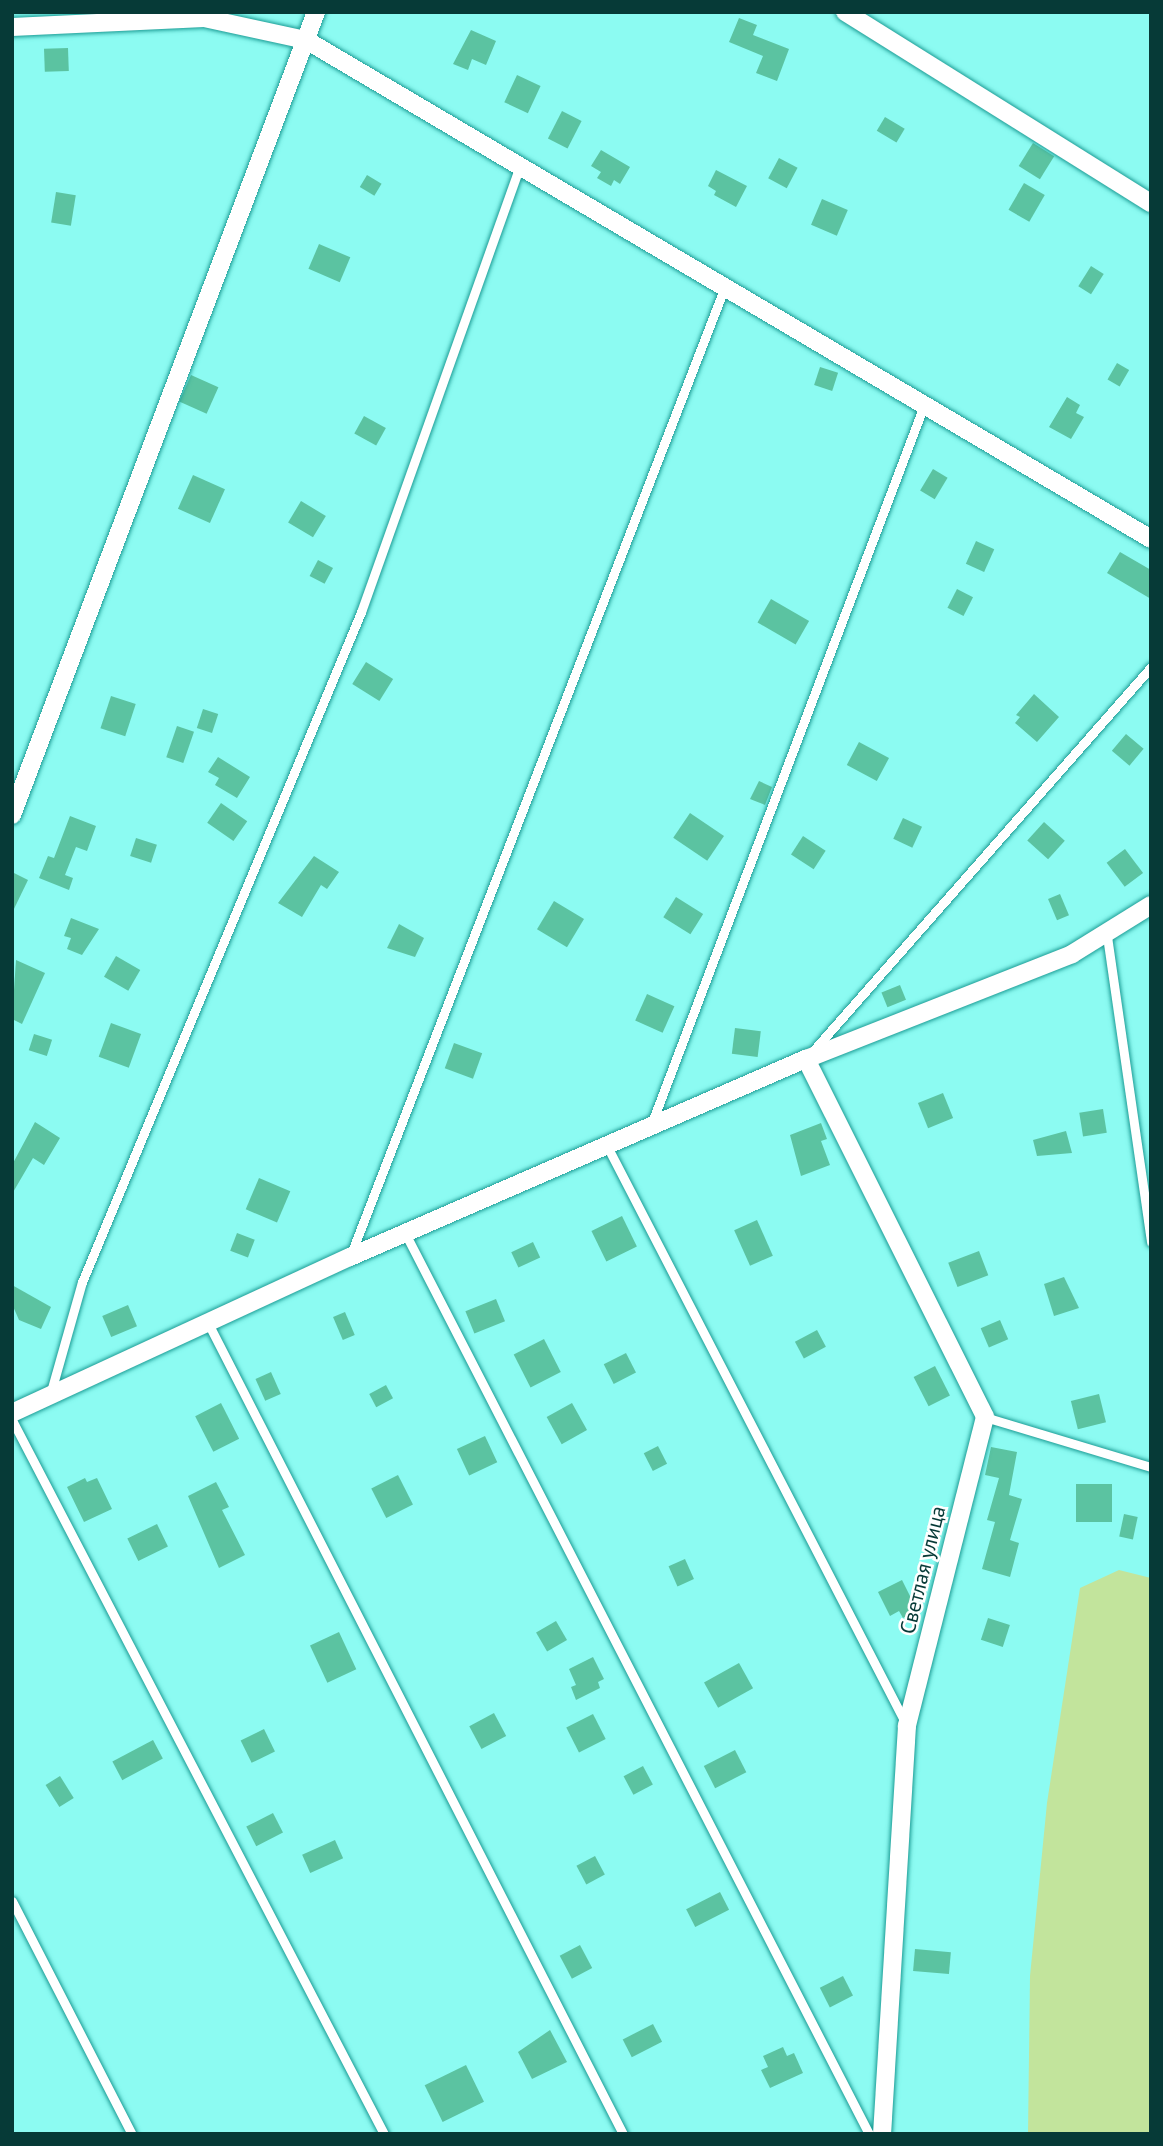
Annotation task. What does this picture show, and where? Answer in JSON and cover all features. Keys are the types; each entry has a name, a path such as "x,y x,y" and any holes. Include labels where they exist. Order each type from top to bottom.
{"street":[{"path":"12,815 316,12"},
{"path":"845,12 1151,203"},
{"path":"12,27 204,18 306,40 1151,539"},
{"path":"12,1413 350,1257 806,1059 1072,954 1107,936 1151,905"},
{"path":"806,1059 985,1417"},
{"name":"Светлая улица","path":"882,2134 907,1726 985,1417"}],"lane":[{"path":"49,1397 82,1282 361,612 519,168"},
{"path":"350,1257 724,289"},
{"path":"650,1127 924,403"},
{"path":"806,1059 1151,667"},
{"path":"1107,936 1151,1242"},
{"path":"607,1146 907,1726"},
{"path":"405,1233 869,2134"},
{"path":"208,1323 623,2134"},
{"path":"985,1417 1151,1468"},
{"path":"12,1420 384,2134"},
{"path":"12,1901 132,2134"}],"green space":[{"path":"1119,1570 1151,1578 1151,2134 1028,2134 1030,1976 1047,1803 1080,1588"}],"building":[{"path":"739,18 757,25 753,35 789,49 777,81 756,73 763,56 729,42"},
{"path":"471,30 496,41 486,65 472,59 468,70 453,64"},
{"path":"68,48 69,71 45,72 44,49"},
{"path":"517,75 541,86 528,113 504,102"},
{"path":"562,111 582,121 568,149 548,139"},
{"path":"885,117 905,129 896,143 877,131"},
{"path":"1033,143 1054,156 1040,179 1019,166"},
{"path":"601,150 630,167 620,184 614,180 611,186 597,178 601,172 591,166"},
{"path":"779,158 798,168 787,188 768,178"},
{"path":"716,170 747,186 736,207 714,195 716,191 708,186"},
{"path":"367,175 382,184 374,196 360,187"},
{"path":"1024,183 1045,195 1029,222 1008,210"},
{"path":"56,192 76,195 71,226 51,223"},
{"path":"822,199 848,210 837,236 811,225"},
{"path":"319,244 350,257 340,282 308,269"},
{"path":"1091,266 1104,274 1091,294 1078,286"},
{"path":"1117,363 1129,370 1120,386 1108,379"},
{"path":"820,367 838,373 832,391 814,385"},
{"path":"191,375 218,387 207,414 179,401"},
{"path":"1067,397 1080,405 1076,413 1084,417 1071,439 1049,427"},
{"path":"364,416 386,428 376,446 354,433"},
{"path":"933,469 948,478 935,499 920,490"},
{"path":"193,475 225,489 210,523 178,509"},
{"path":"301,501 326,516 313,537 288,522"},
{"path":"976,541 994,549 984,572 966,564"},
{"path":"1120,552 1151,570 1151,599 1107,573"},
{"path":"318,560 333,568 325,584 310,576"},
{"path":"957,589 973,597 964,616 947,608"},
{"path":"771,599 809,621 796,644 758,622"},
{"path":"366,662 393,679 379,701 352,684"},
{"path":"1034,694 1059,717 1037,742 1015,723 1020,717 1016,715"},
{"path":"111,696 136,704 125,736 100,728"},
{"path":"203,709 218,714 212,733 197,728"},
{"path":"177,726 194,732 183,763 166,757"},
{"path":"1126,734 1144,749 1129,766 1112,751"},
{"path":"859,742 889,758 877,781 847,765"},
{"path":"218,757 250,777 237,798 215,785 219,778 208,772"},
{"path":"759,781 772,787 765,805 750,799"},
{"path":"221,803 247,821 233,841 207,823"},
{"path":"690,813 724,836 707,861 673,838"},
{"path":"70,816 96,826 87,851 76,847 65,875 73,878 69,890 39,878 48,856 54,858"},
{"path":"903,818 922,827 912,848 893,839"},
{"path":"1044,822 1065,841 1048,859 1027,841"},
{"path":"803,836 826,851 814,869 791,854"},
{"path":"136,838 157,845 151,863 130,856"},
{"path":"1125,849 1143,873 1125,887 1107,863"},
{"path":"314,856 339,872 327,889 321,885 302,917 278,903"},
{"path":"12,872 28,880 12,913"},
{"path":"1060,894 1069,915 1057,920 1048,899"},
{"path":"676,897 703,914 690,934 663,917"},
{"path":"554,901 584,919 567,947 537,929"},
{"path":"71,918 99,929 82,955 67,949 71,938 64,936"},
{"path":"399,924 424,938 415,957 387,948"},
{"path":"116,956 140,970 128,991 104,977"},
{"path":"16,960 45,973 22,1024 12,1019"},
{"path":"900,985 906,1000 887,1007 881,992"},
{"path":"647,994 674,1006 663,1033 635,1020"},
{"path":"111,1023 141,1034 129,1068 99,1057"},
{"path":"735,1028 761,1031 758,1057 732,1054"},
{"path":"34,1034 52,1040 47,1056 29,1050"},
{"path":"454,1043 482,1053 473,1079 445,1068"},
{"path":"943,1093 953,1118 928,1128 918,1103"},
{"path":"1103,1109 1107,1133 1083,1136 1079,1113"},
{"path":"35,1122 60,1138 44,1165 33,1158 12,1194 12,1165"},
{"path":"821,1123 827,1139 821,1141 830,1165 801,1176 790,1135"},
{"path":"1066,1131 1072,1153 1037,1156 1033,1140"},
{"path":"259,1178 290,1191 277,1223 246,1209"},
{"path":"622,1216 637,1247 606,1261 591,1231"},
{"path":"757,1220 773,1256 750,1266 734,1230"},
{"path":"237,1233 255,1240 248,1258 230,1251"},
{"path":"533,1242 540,1257 518,1268 511,1252"},
{"path":"979,1251 988,1275 958,1287 948,1263"},
{"path":"1064,1277 1079,1308 1054,1316 1044,1284"},
{"path":"12,1285 51,1307 41,1329 19,1320 12,1304"},
{"path":"496,1299 505,1321 474,1334 465,1311"},
{"path":"128,1305 137,1326 111,1337 102,1316"},
{"path":"345,1312 355,1335 343,1340 333,1317"},
{"path":"1000,1320 1008,1339 989,1348 981,1328"},
{"path":"817,1330 826,1347 804,1359 795,1342"},
{"path":"544,1339 561,1372 531,1387 514,1354"},
{"path":"626,1353 636,1373 614,1384 604,1364"},
{"path":"935,1366 950,1395 929,1406 914,1377"},
{"path":"271,1372 281,1394 265,1401 255,1379"},
{"path":"386,1385 393,1398 376,1407 369,1394"},
{"path":"1099,1394 1106,1422 1078,1429 1071,1401"},
{"path":"221,1403 239,1439 213,1452 195,1416"},
{"path":"572,1403 587,1430 562,1444 547,1417"},
{"path":"485,1436 497,1462 469,1475 457,1449"},
{"path":"658,1446 667,1464 653,1471 644,1453"},
{"path":"991,1447 1017,1452 1009,1495 1022,1499 1010,1540 1019,1543 1010,1577 982,1569 995,1522 987,1520 999,1478 985,1475"},
{"path":"398,1475 413,1504 386,1518 371,1489"},
{"path":"85,1478 87,1482 97,1478 112,1509 84,1522 67,1487"},
{"path":"216,1482 229,1507 222,1510 245,1555 219,1568 188,1496"},
{"path":"1076,1484 1112,1484 1112,1522 1076,1522"},
{"path":"1124,1514 1138,1517 1133,1539 1119,1536"},
{"path":"157,1524 168,1546 138,1561 127,1538"},
{"path":"685,1559 694,1579 678,1586 669,1566"},
{"path":"902,1580 917,1610 903,1618 899,1611 890,1616 878,1592"},
{"path":"988,1618 1010,1625 1003,1647 981,1640"},
{"path":"556,1621 567,1640 547,1652 536,1632"},
{"path":"339,1632 356,1669 327,1683 310,1646"},
{"path":"593,1657 604,1679 598,1682 600,1688 576,1700 571,1687 576,1685 569,1669"},
{"path":"739,1663 753,1688 718,1708 704,1682"},
{"path":"494,1713 506,1736 481,1749 469,1726"},
{"path":"593,1714 606,1739 579,1753 566,1728"},
{"path":"264,1729 275,1751 252,1763 241,1740"},
{"path":"153,1740 163,1759 122,1780 112,1762"},
{"path":"735,1750 746,1772 715,1788 704,1766"},
{"path":"643,1766 653,1785 633,1795 624,1776"},
{"path":"60,1776 74,1798 59,1807 46,1785"},
{"path":"273,1813 283,1833 256,1846 246,1827"},
{"path":"335,1840 343,1858 310,1873 302,1855"},
{"path":"595,1856 605,1875 586,1884 576,1866"},
{"path":"720,1892 729,1910 695,1927 686,1909"},
{"path":"580,1945 592,1968 572,1979 560,1956"},
{"path":"915,1949 951,1952 949,1974 913,1971"},
{"path":"843,1976 853,1996 830,2007 820,1988"},
{"path":"653,2024 662,2042 632,2057 623,2039"},
{"path":"550,2030 567,2062 532,2079 518,2052"},
{"path":"783,2047 787,2056 794,2053 803,2073 770,2088 761,2070 768,2067 763,2056"},
{"path":"466,2065 484,2102 443,2122 425,2085"}]}
